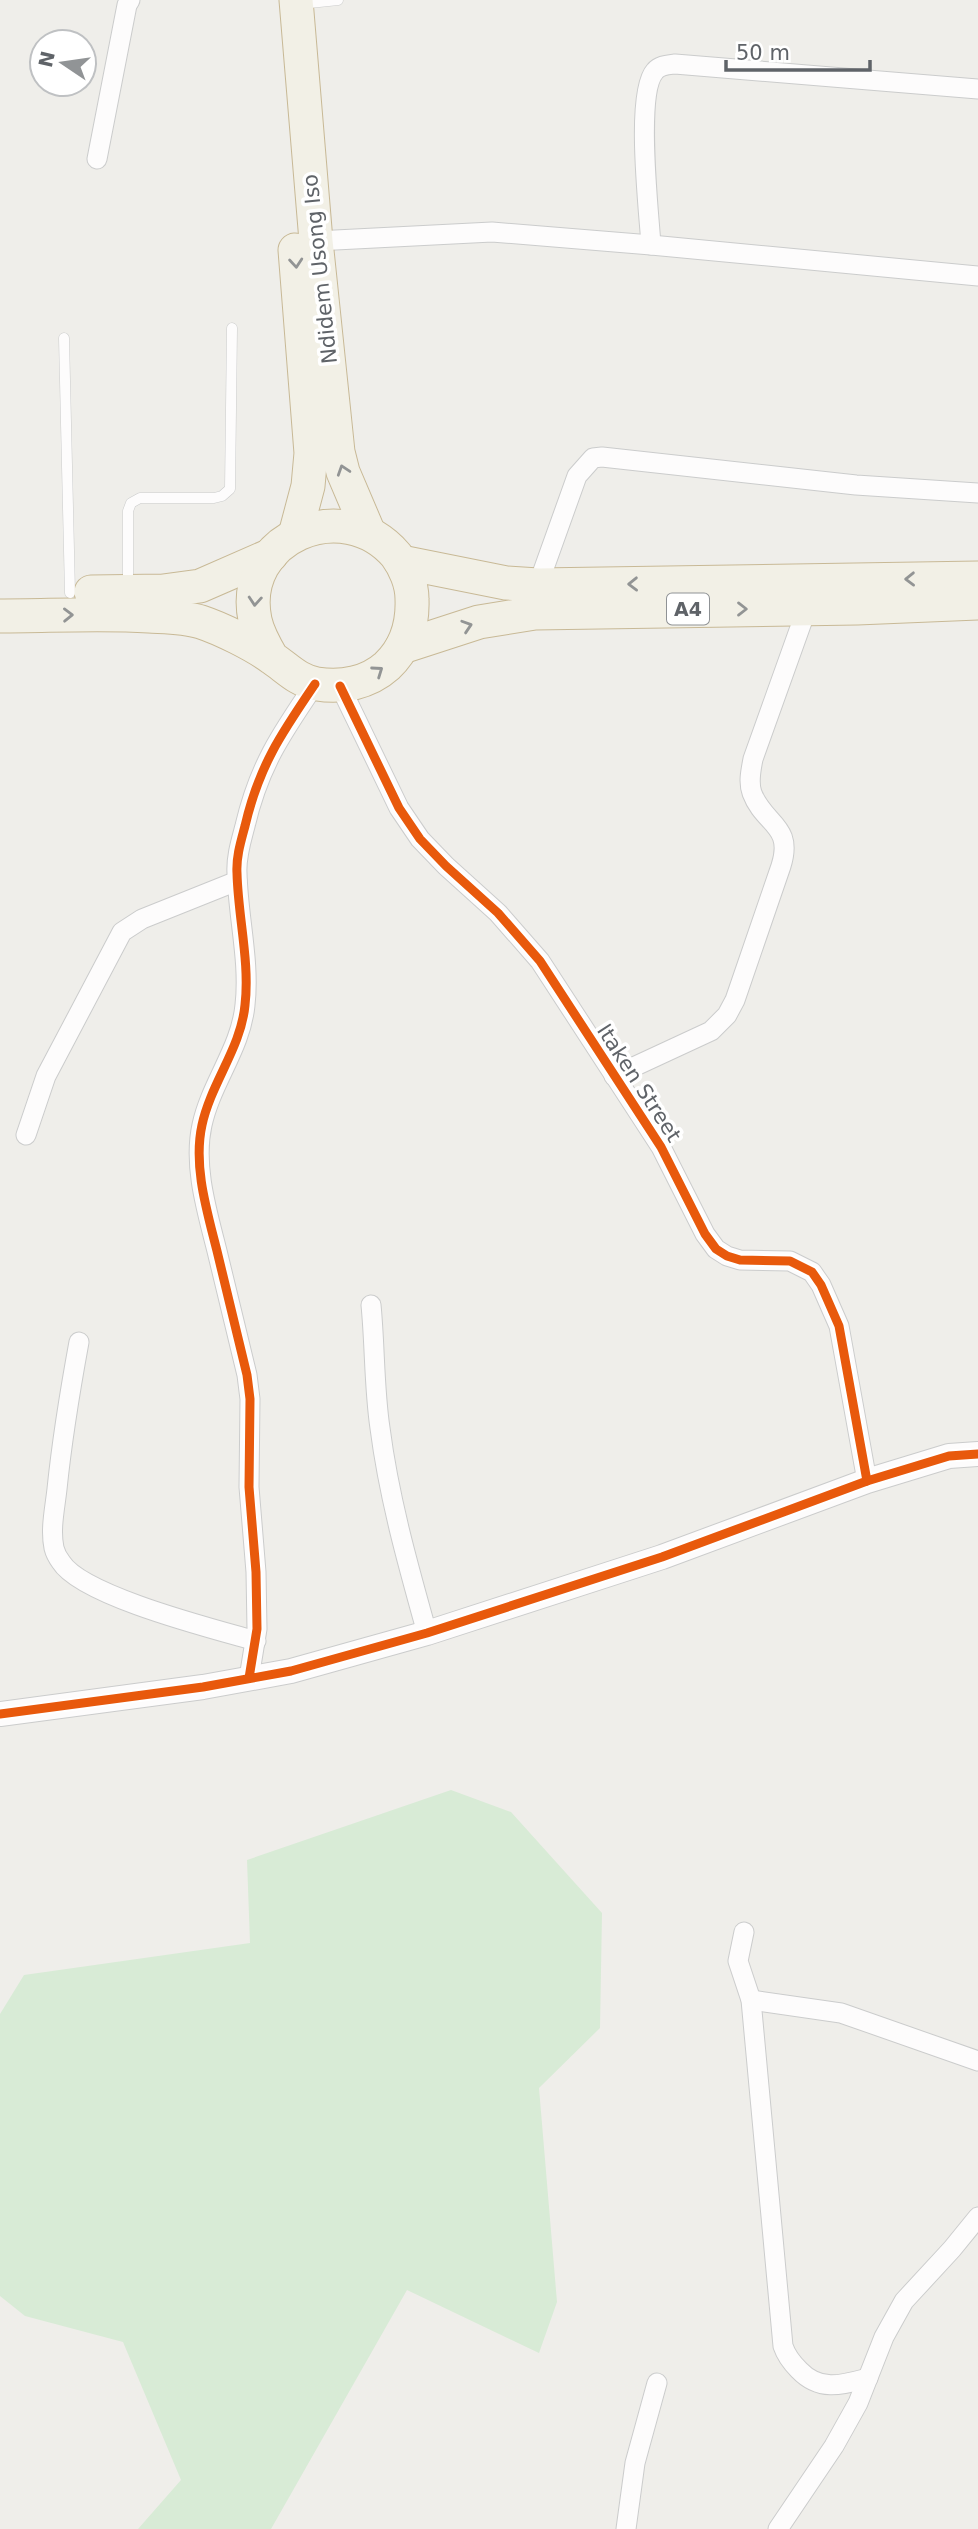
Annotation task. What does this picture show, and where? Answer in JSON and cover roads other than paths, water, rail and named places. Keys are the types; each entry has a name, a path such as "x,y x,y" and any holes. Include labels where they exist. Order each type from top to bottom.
{"highway":[{"name":"Ndidem Usong Iso","path":"289,1 338,452 343,472 369,533"},
{"name":"Ndidem Usong Iso","path":"283,545 308,486 311,453 289,1"},
{"name":"A4","path":"0,594 163,591 200,586 324,525 355,527 387,545 401,562 412,589 413,619 402,647 386,666 365,680 328,685"},
{"path":"272,658 261,639 254,618 254,596 260,575 283,545"},
{"name":"A4","path":"401,562 506,583 538,585 978,578"},
{"name":"A4","path":"402,647 479,622 535,613 978,603"},
{"path":"0,617 125,614 201,622 272,658 292,674 328,685"}],"street":[{"path":"97,159 130,0"},
{"path":"650,244 645,150 646,93 656,70 663,65 978,89"},
{"path":"316,241 492,232 650,244 978,276"},
{"path":"538,585 577,476 593,458 856,485 978,493"},
{"path":"614,1076 711,1031 727,1015 736,1000 782,866 786,846 783,835 759,806 751,791 753,759 807,608"},
{"path":"250,1678 256,1641 256,1572 249,1487 249,1387 199,1166 201,1127 209,1097 241,1028 245,1004 245,965 236,869 241,841 262,768 274,746 328,685"},
{"name":"Itaken Street","path":"328,685 413,828 446,866 498,913 540,961 661,1147 705,1234 716,1249 740,1260 790,1261 812,1272 821,1284 839,1326 867,1481"},
{"path":"26,1135 46,1076 122,932 142,919 237,881"},
{"path":"371,1305 379,1425 387,1476 427,1633"},
{"path":"79,1342 62,1439 52,1529 54,1549 61,1563 85,1583 138,1605 256,1641"},
{"path":"0,1714 291,1671 427,1633 662,1557 867,1481 949,1456 978,1454"},
{"path":"744,1932 738,1961 751,2000 783,2346 797,2369 815,2383 826,2387 837,2386 868,2378"},
{"path":"751,2000 841,2013 978,2061"},
{"path":"778,2529 834,2446 858,2403 884,2337 904,2301 978,2217"},
{"path":"626,2529 635,2463 657,2383"}],"lane":[{"path":"289,1 338,0"},
{"path":"128,592 128,511 131,503 140,498 214,498 222,496 230,489 232,328"},
{"path":"64,338 70,593"}]}
